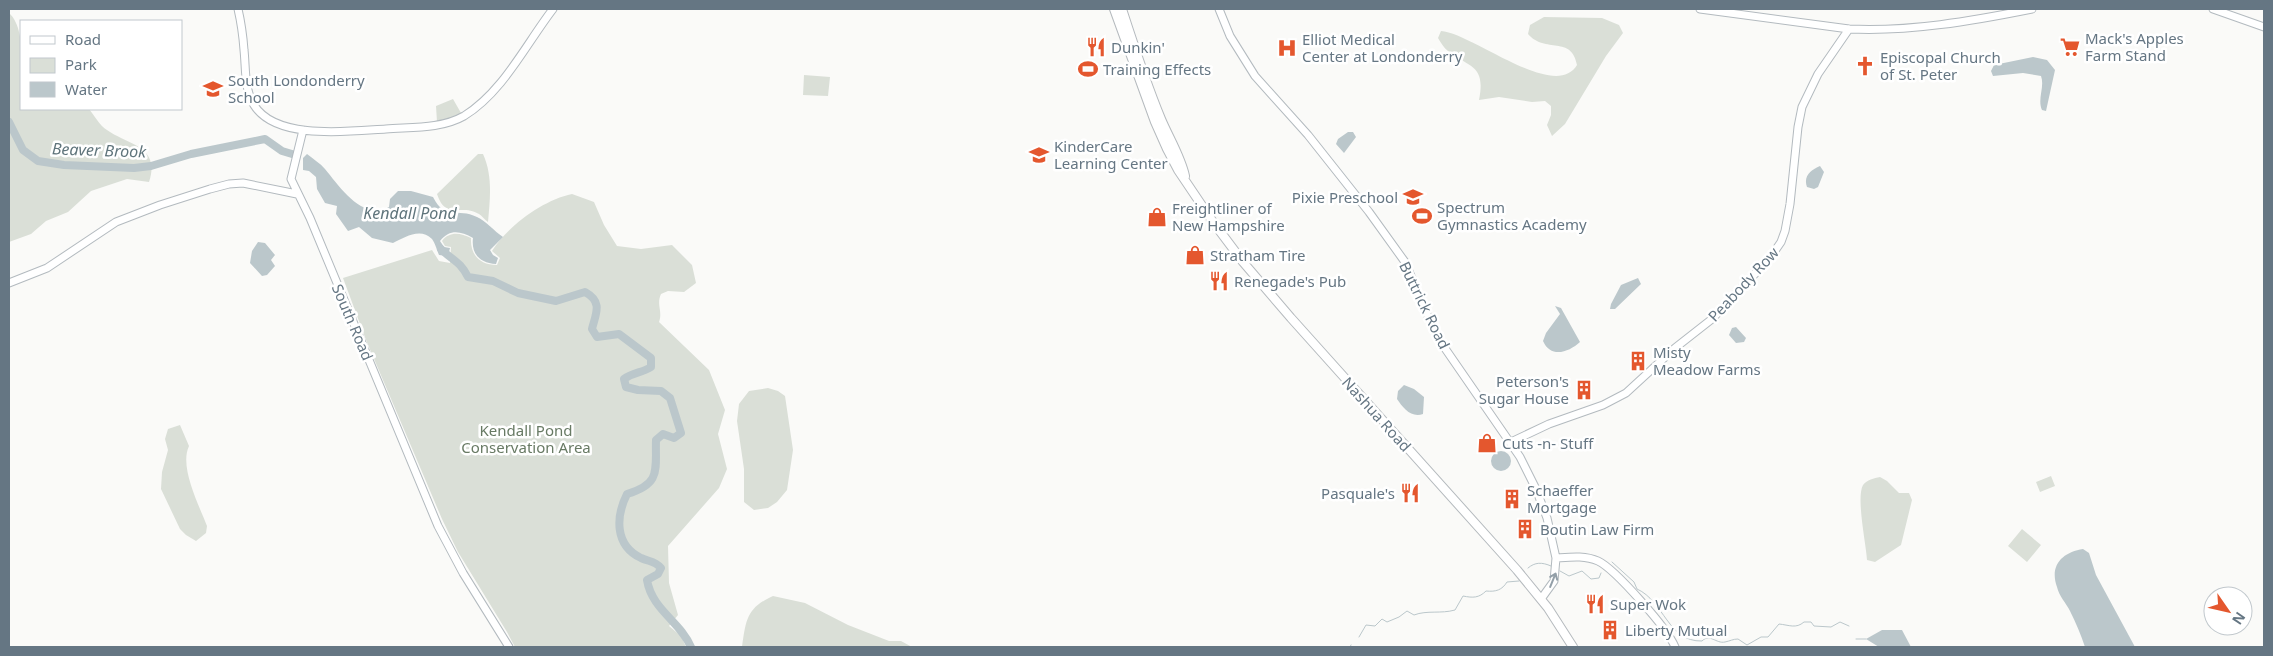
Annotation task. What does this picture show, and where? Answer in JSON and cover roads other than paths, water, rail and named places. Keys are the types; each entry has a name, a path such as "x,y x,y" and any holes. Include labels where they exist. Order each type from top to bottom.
{"main road":[{"name":"Nashua Road","path":"1114,9 1155,122 1178,170 1213,222 1256,276 1541,599 1573,647"},
{"name":"Nashua Road","path":"1122,9 1161,119 1183,166 1185,178"}],"street":[{"path":"238,9 248,90 254,104 262,115 274,122 303,130 340,132 426,126 456,120 475,107 502,80 553,9"},
{"name":"Buttrick Road","path":"1219,9 1230,36 1255,76 1308,135 1369,212 1405,262 1442,344 1512,442 1545,511 1556,558 1554,581 1541,599"},
{"path":"1700,9 1849,29 1952,22 2032,9"},
{"path":"2213,9 2264,27"},
{"name":"Peabody Row","path":"1512,442 1549,424 1603,405 1626,393 1675,348 1712,319 1770,258 1781,242 1785,231 1802,106 1818,74 1849,29"},
{"path":"277,188 291,179 303,130"},
{"name":"South Road","path":"291,179 310,218 443,537 509,647"},
{"path":"9,283 47,268 116,222 160,205 229,184 243,183 277,188 297,194"},
{"path":"1556,558 1587,557 1602,563 1652,614 1667,632 1675,647"}],"water":[{"path":"2033,57 2047,60 2055,70 2046,111 2042,110 2041,106 2041,76 2023,73 1993,76 1991,71 1994,65"},
{"path":"1348,132 1353,132 1356,137 1344,153 1336,144 1338,139"},
{"name":"Kendall Pond","path":"307,154 323,167 352,200 370,210 389,207 390,199 398,191 411,191 433,197 438,205 447,212 470,214 480,219 503,237 490,250 498,258 496,264 481,260 475,253 473,238 464,234 451,233 440,241 444,247 450,248 448,256 439,255 432,239 422,234 407,236 393,243 372,238 359,227 348,231 336,214 337,206 325,203 317,189 316,177 309,171 303,170 303,158"},
{"path":"1820,166 1824,172 1818,187 1814,189 1807,187 1807,177 1814,169"},
{"path":"258,242 265,243 275,255 271,260 275,266 267,275 262,276 250,263 252,251"},
{"path":"1638,278 1641,284 1615,309 1610,309 1621,285"},
{"path":"1555,306 1561,308 1580,342 1566,351 1555,352 1546,347 1543,341 1546,333 1560,314"},
{"path":"1736,327 1746,338 1744,342 1736,343 1729,335 1732,328"},
{"path":"1404,385 1414,389 1424,397 1423,414 1415,415 1411,413 1397,399 1398,391"},
{"path":"1501,451 1508,454 1511,461 1508,468 1501,471 1494,468 1491,461 1494,454"},
{"path":"2083,549 2089,553 2096,575 2135,647 2085,647 2072,616 2059,593 2055,579 2056,566 2060,561 2069,553"},
{"path":"1882,630 1902,630 1911,647 1879,647 1866,639"}],"waterway":[{"name":"Beaver Brook","path":"9,122 23,150 38,161 64,165 134,168 151,166 191,154 265,139 282,151 292,154"},
{"name":"Beaver Brook","path":"441,249 459,264 468,277 493,281 518,293 556,301 585,292 591,296 596,304 597,308 592,329 597,337 619,334 651,358 651,367 624,379 626,387 638,390 661,391 670,398 681,433 674,438 663,434 656,440 656,467 654,474 646,485 627,494 619,520 620,529 626,546 632,552 661,568 658,574 647,580 650,590 660,608 680,630 691,647"},
{"path":"1612,562 1634,582 1637,589 1654,602 1681,635 1691,640 1702,641 1710,638 1725,642 1738,639 1747,645 1761,637 1768,637 1779,624 1795,626 1804,622 1811,622 1814,626 1831,627 1840,622 1849,626"},
{"path":"1528,568 1539,563 1551,566"},
{"path":"1560,571 1569,576 1582,571 1591,579 1599,578 1601,573"},
{"path":"1359,637 1366,625 1375,626 1382,619 1387,622 1407,611 1414,615 1455,610 1463,596 1478,596 1486,591 1498,590 1507,582 1519,581"},
{"path":"1856,639 1866,639"}],"place":[{"name":"Dunkin'","path":"1096,47"},
{"name":"Mack's Apples Farm Stand","path":"2070,47"},
{"name":"Elliot Medical Center at Londonderry","path":"1287,48"},
{"name":"Episcopal Church of St. Peter","path":"1865,66"},
{"name":"Training Effects","path":"1088,69"},
{"name":"South Londonderry School","path":"213,89"},
{"name":"KinderCare Learning Center","path":"1039,155"},
{"name":"Pixie Preschool","path":"1413,197"},
{"name":"Spectrum Gymnastics Academy","path":"1422,216"},
{"name":"Freightliner of New Hampshire","path":"1157,217"},
{"name":"Stratham Tire","path":"1195,255"},
{"name":"Renegade's Pub","path":"1219,281"},
{"name":"Misty Meadow Farms","path":"1638,361"},
{"name":"Peterson's Sugar House","path":"1584,390"},
{"name":"Cuts -n- Stuff","path":"1487,443"},
{"name":"Pasquale's","path":"1410,493"},
{"name":"Schaeffer Mortgage","path":"1512,499"},
{"name":"Boutin Law Firm","path":"1525,529"},
{"name":"Super Wok","path":"1595,604"},
{"name":"Liberty Mutual","path":"1610,630"}],"park label":[{"name":"Kendall Pond Conservation Area","path":"526,438"}]}
